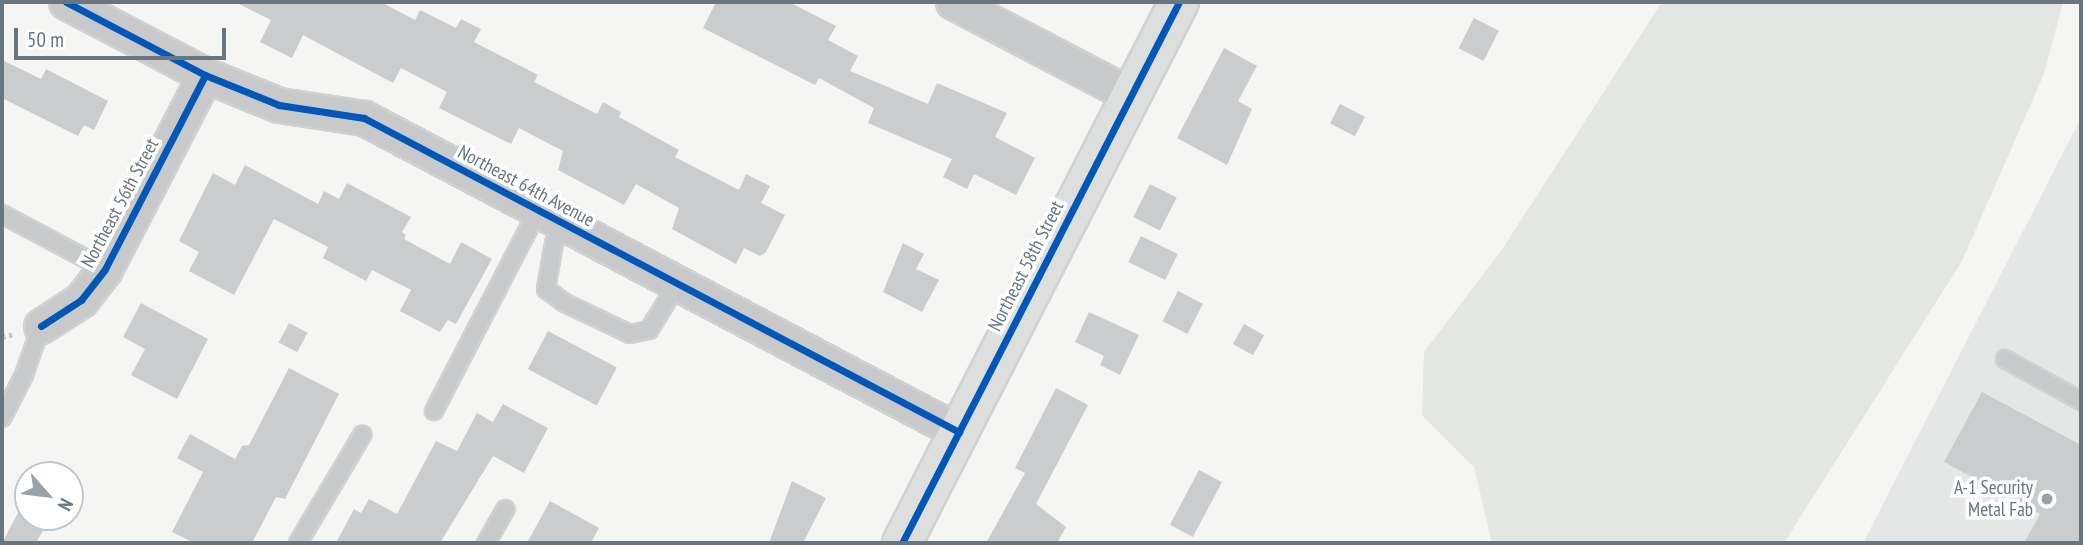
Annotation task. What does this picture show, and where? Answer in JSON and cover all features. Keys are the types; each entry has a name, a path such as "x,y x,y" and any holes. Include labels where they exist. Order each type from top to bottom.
{"street":[{"name":"Northeast 64th Avenue","path":"66,2 205,75 279,106 364,118 959,432"},
{"path":"953,2 1130,95"},
{"name":"Northeast 58th Street","path":"901,543 1179,2"},
{"name":"Northeast 56th Street","path":"41,326 81,300 105,269 205,75"}],"lane":[{"path":"2,214 105,269"},
{"path":"552,217 554,243 546,289 575,308 630,334 649,330 678,284"},
{"path":"434,411 552,217"},
{"path":"2,418 24,375 41,326"},
{"path":"2005,359 2080,396"},
{"path":"298,543 362,435"},
{"path":"486,543 506,509"}],"shaded area":[{"path":"1662,2 2063,2 2044,74 1962,261 1784,543 1492,543 1474,467 1422,415 1424,352 1501,251"},
{"path":"2081,118 2081,543 1863,543"}],"building":[{"path":"235,2 381,2 415,20 420,10 456,28 461,19 481,29 474,42 538,75 534,82 597,114 603,102 621,112 619,117 679,150 675,157 739,190 746,174 770,186 761,203 785,215 766,252 760,256 744,248 736,264 672,229 679,208 636,184 624,205 558,170 563,151 519,128 511,144 439,108 447,92 401,68 393,83 303,35 292,58 260,42 271,20"},
{"path":"716,2 789,2 836,26 828,40 858,56 850,71 928,104 937,83 1007,113 995,137 1035,158 1016,195 974,174 967,189 943,177 952,159 868,123 874,108 819,78 815,85 703,28"},
{"path":"1474,18 1499,31 1484,61 1459,48"},
{"path":"1224,48 1257,66 1238,101 1252,109 1227,165 1177,138"},
{"path":"2,60 41,79 46,69 108,101 94,130 84,125 78,136 2,98"},
{"path":"1340,104 1365,117 1355,136 1330,124"},
{"path":"245,165 318,204 324,191 339,199 347,183 411,217 402,232 406,235 404,239 450,264 461,242 492,259 456,324 448,320 440,332 400,311 411,290 372,270 366,281 323,258 328,247 274,219 234,295 189,271 199,252 179,241 213,173 235,185"},
{"path":"1150,184 1177,198 1160,231 1133,217"},
{"path":"1141,236 1178,254 1165,280 1128,262"},
{"path":"903,243 924,254 916,269 939,280 922,312 883,292"},
{"path":"1178,291 1203,304 1188,334 1163,321"},
{"path":"141,303 208,339 177,399 131,375 145,349 123,337"},
{"path":"1089,312 1139,335 1120,375 1100,365 1104,356 1075,342"},
{"path":"289,323 308,333 297,352 279,342"},
{"path":"1244,324 1264,335 1253,355 1233,344"},
{"path":"548,331 617,368 597,406 528,369"},
{"path":"289,368 339,394 285,499 276,497 252,543 194,543 172,532 203,472 177,458 190,434 235,459 242,446 249,445"},
{"path":"1056,388 1088,405 1036,504 1066,527 1057,543 986,543 1025,473 1015,468"},
{"name":"A-1 Security Metal Fab","path":"1982,392 2081,445 2081,543 2024,543 2040,514 1944,462"},
{"path":"503,404 548,428 524,473 493,456 440,543 336,543 354,509 361,513 369,499 397,514 436,441 457,451 477,413 493,422"},
{"path":"1199,470 1222,482 1193,537 1170,525"},
{"path":"792,481 826,498 803,543 769,543"},
{"path":"550,501 599,528 591,543 527,543"},
{"path":"14,520 14,531 43,531 36,543 2,543"}],"cycle path":[{"path":"66,2 205,75 279,105 364,118 959,432"},
{"path":"902,543 1179,2"},
{"path":"41,326 81,300 105,269 205,75"}],"place":[{"name":"A-1 Security Metal Fab","path":"2047,499"}]}
